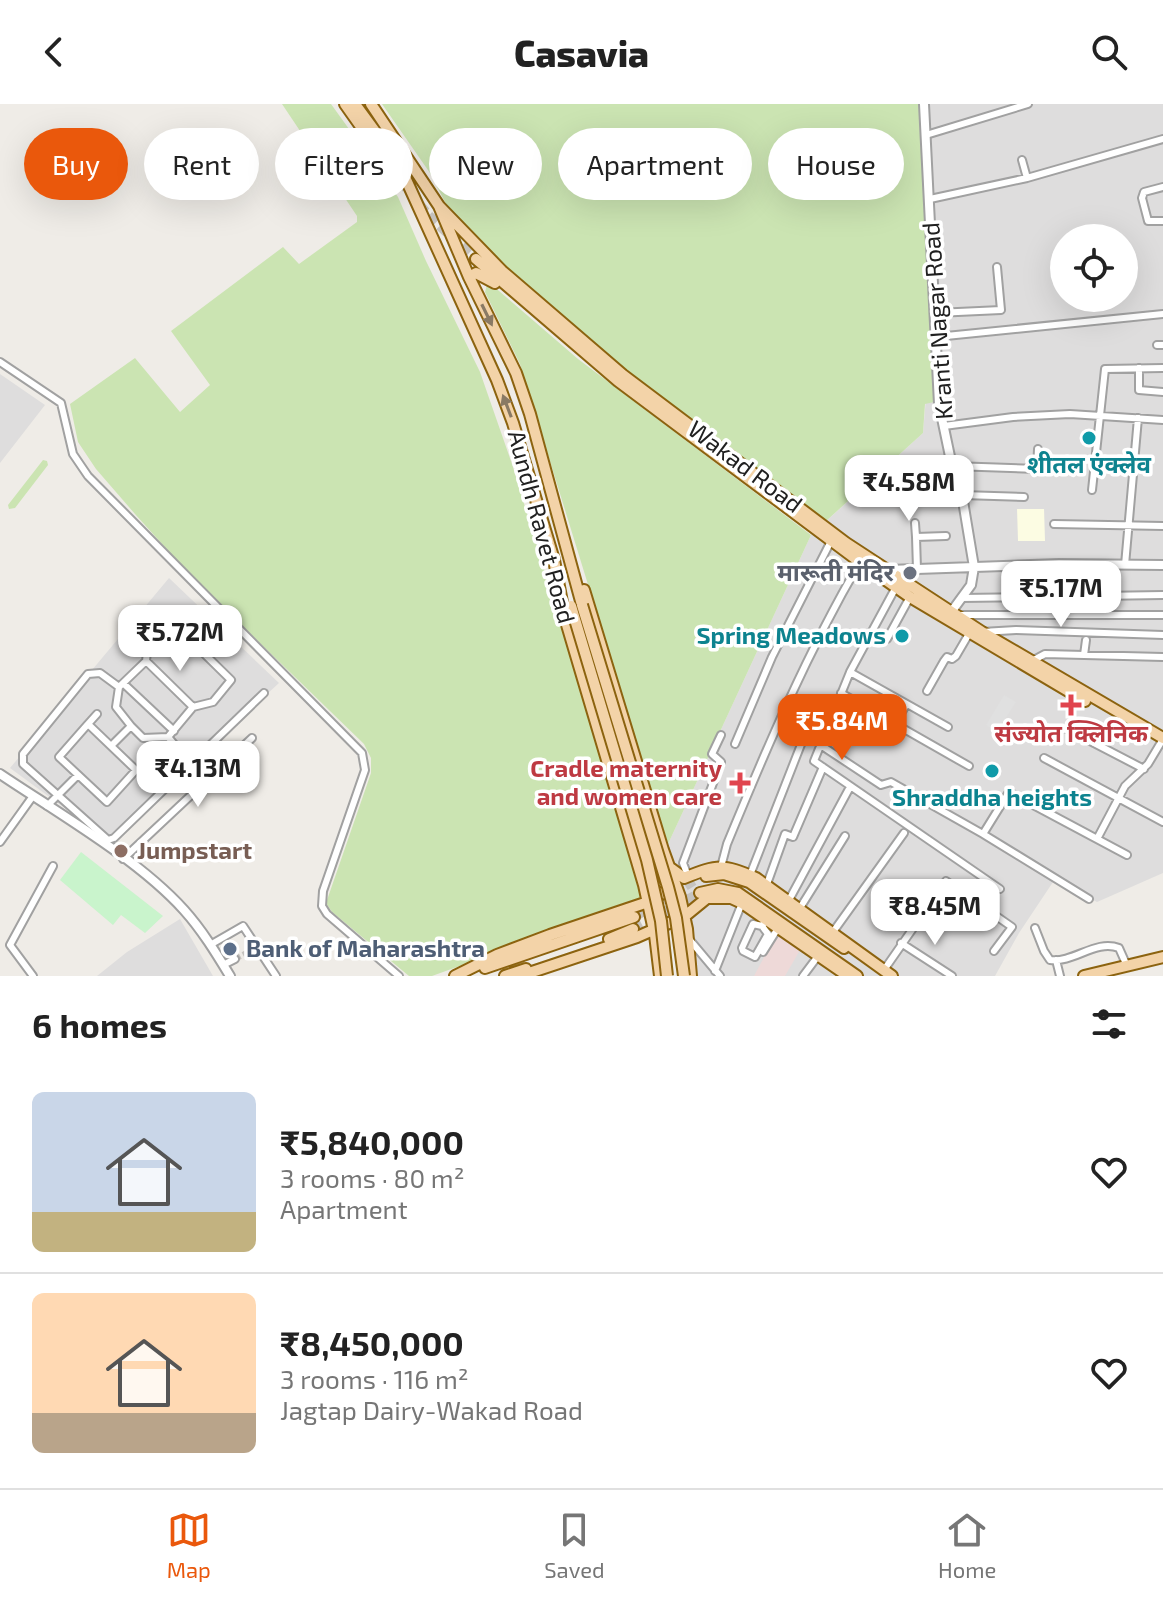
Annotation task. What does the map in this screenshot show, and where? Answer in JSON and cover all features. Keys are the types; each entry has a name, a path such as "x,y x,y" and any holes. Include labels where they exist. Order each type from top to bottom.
{"main road":[{"path":"345,104 362,128"},
{"name":"Aundh Ravet Road","path":"355,104 399,164 497,380 513,423 554,560 565,618 648,902 660,976"},
{"name":"Aundh Ravet Road","path":"371,104 439,206 469,277 516,373 571,557"},
{"name":"Wakad Road","path":"439,206 502,271 623,375 860,562 883,573 910,597 951,615 970,632 1162,739"},
{"path":"476,259 618,381"},
{"path":"469,277 476,273 493,282 589,363 618,381"},
{"name":"Wakad Road","path":"618,381 883,573 1162,739"},
{"path":"571,557 577,606 658,906 667,976"},
{"path":"571,557 589,604 669,866 689,878 724,874 749,882 886,974"},
{"path":"554,560 577,606 664,872 676,918 684,976"},
{"path":"458,976 536,940 648,902 689,878 721,867 752,870 886,974"},
{"path":"689,878 685,916 691,976"},
{"path":"700,893 718,889 738,893 857,976"},
{"path":"654,932 685,916 707,898 731,898 742,903 764,923 778,928 848,976"},
{"path":"458,976 634,917"},
{"path":"505,976 635,933 687,932"},
{"path":"520,976 635,933"},
{"path":"1084,976 1163,957"}],"street":[{"name":"Kranti Nagar Road","path":"924,104 938,394 952,466 962,495 974,567"},
{"path":"926,135 1028,104"},
{"path":"930,199 1027,178 1163,139"},
{"path":"1022,160 1027,178"},
{"path":"1163,187 1144,192 1142,198 1148,221 1163,221"},
{"path":"997,267 1002,320"},
{"path":"936,313 1001,310"},
{"path":"936,337 1163,314"},
{"path":"0,362 61,403 73,454 88,476 362,753 365,770 323,891 322,906 327,914 399,976"},
{"path":"1139,368 1139,390 1163,392"},
{"path":"1092,490 1105,369 1163,368"},
{"path":"944,426 1013,417 1070,414 1163,420"},
{"path":"1125,565 1138,418"},
{"path":"1037,469 1038,449"},
{"path":"952,466 1066,470"},
{"path":"962,495 1024,497"},
{"path":"915,523 917,569"},
{"path":"1054,524 1163,526"},
{"path":"916,537 946,536"},
{"path":"735,744 772,657 833,538"},
{"path":"721,867 723,854 790,693 860,562"},
{"path":"883,573 974,567 1163,565"},
{"path":"951,615 974,576 974,567"},
{"path":"896,587 850,672 814,761 1000,889"},
{"path":"961,598 1163,595"},
{"path":"887,639 910,597"},
{"path":"951,615 1163,615"},
{"path":"175,625 203,652 231,680 213,702 193,707 168,737 143,738 116,707 121,685 146,661 147,652 175,625"},
{"path":"982,632 999,629 1163,635"},
{"path":"927,691 944,661 947,657 952,659 956,656 970,632"},
{"path":"203,652 218,637"},
{"path":"1084,655 1086,640"},
{"path":"1032,661 1045,654 1163,657"},
{"path":"146,661 193,707"},
{"path":"850,672 948,727"},
{"path":"174,731 121,685 100,673 88,674 23,754 23,764 104,837 112,840 264,693"},
{"path":"841,693 969,766"},
{"path":"895,724 906,705"},
{"path":"88,724 136,770 107,802 59,757 88,724 97,714"},
{"path":"829,721 859,735"},
{"path":"112,745 131,726"},
{"path":"1067,729 1144,769"},
{"path":"689,878 683,863 721,762 712,754 721,735"},
{"path":"168,737 190,763"},
{"path":"123,859 252,738"},
{"path":"1097,839 1125,786 1144,769 1162,739"},
{"path":"770,871 752,870 802,742"},
{"path":"819,744 881,785 891,782 1089,899"},
{"path":"1044,758 1163,822"},
{"path":"767,884 785,834 793,837 823,767"},
{"path":"0,775 123,859 183,909 230,976"},
{"path":"47,806 77,776"},
{"path":"789,900 850,787"},
{"path":"983,834 1009,792 1127,855"},
{"path":"0,842 33,796"},
{"path":"833,932 904,833"},
{"path":"800,908 845,836"},
{"path":"33,976 10,945 53,866"},
{"path":"886,974 901,943 946,881 1012,927 994,951"},
{"path":"718,973 742,903"},
{"path":"764,923 768,934 755,957 742,949 753,924 764,923"},
{"path":"210,945 243,926 276,976"},
{"path":"758,960 778,928"},
{"path":"1035,928 1050,960 1108,944 1119,948 1127,966"},
{"path":"687,932 718,973"},
{"path":"901,943 952,976"},
{"path":"803,976 818,956"},
{"path":"223,965 235,959"},
{"path":"1056,960 1060,976"}],"shaded area":[{"path":"919,104 1163,104 1163,873 1097,902 1055,879 995,976 694,976 668,844 811,535 923,433 933,317"},
{"path":"0,374 45,405 0,463"},
{"path":"1017,509 1044,509 1045,541 1018,541"},
{"path":"169,578 279,683 108,840 10,768"},
{"path":"1004,695 1016,702 997,732 986,725"},
{"path":"180,919 213,976 97,976 127,952"},
{"path":"776,935 800,950 785,976 754,976"}],"green space":[{"path":"282,104 331,104 348,128 298,128"},
{"path":"382,104 919,104 933,317 934,402 925,404 923,433 825,522 544,303 477,242 447,206 444,200 542,200 542,128 429,128 429,172 413,149 413,128 399,128"},
{"path":"346,200 399,200 480,372 512,464 644,899 432,976 409,976 332,912 326,903 371,773 371,758 364,744 190,575 96,469 78,442 70,404 135,358 180,412 210,385 171,331 283,247 299,264 357,222 357,216"},
{"path":"491,284 578,359 811,535 668,844 520,364 485,292 487,285"},
{"path":"43,460 48,465 15,508 9,509 8,505"},
{"path":"81,852 163,916 145,933 121,915 113,925 60,880"}],"tunnel":[{"path":"413,196 428,215 476,259"},
{"path":"634,917 696,879"},
{"path":"633,929 700,893"},
{"path":"235,959 256,948"}],"place":[{"name":"शीतल एंक्लेव","path":"1089,438"},
{"name":"मारूती मंदिर","path":"910,573"},
{"name":"Spring Meadows","path":"902,636"},
{"name":"संज्योत क्लिनिक","path":"1071,705"},
{"name":"Shraddha heights","path":"992,771"},
{"name":"Cradle maternity and women care","path":"740,783"},
{"name":"Jumpstart","path":"121,851"},
{"name":"Bank of Maharashtra","path":"230,949"}]}
